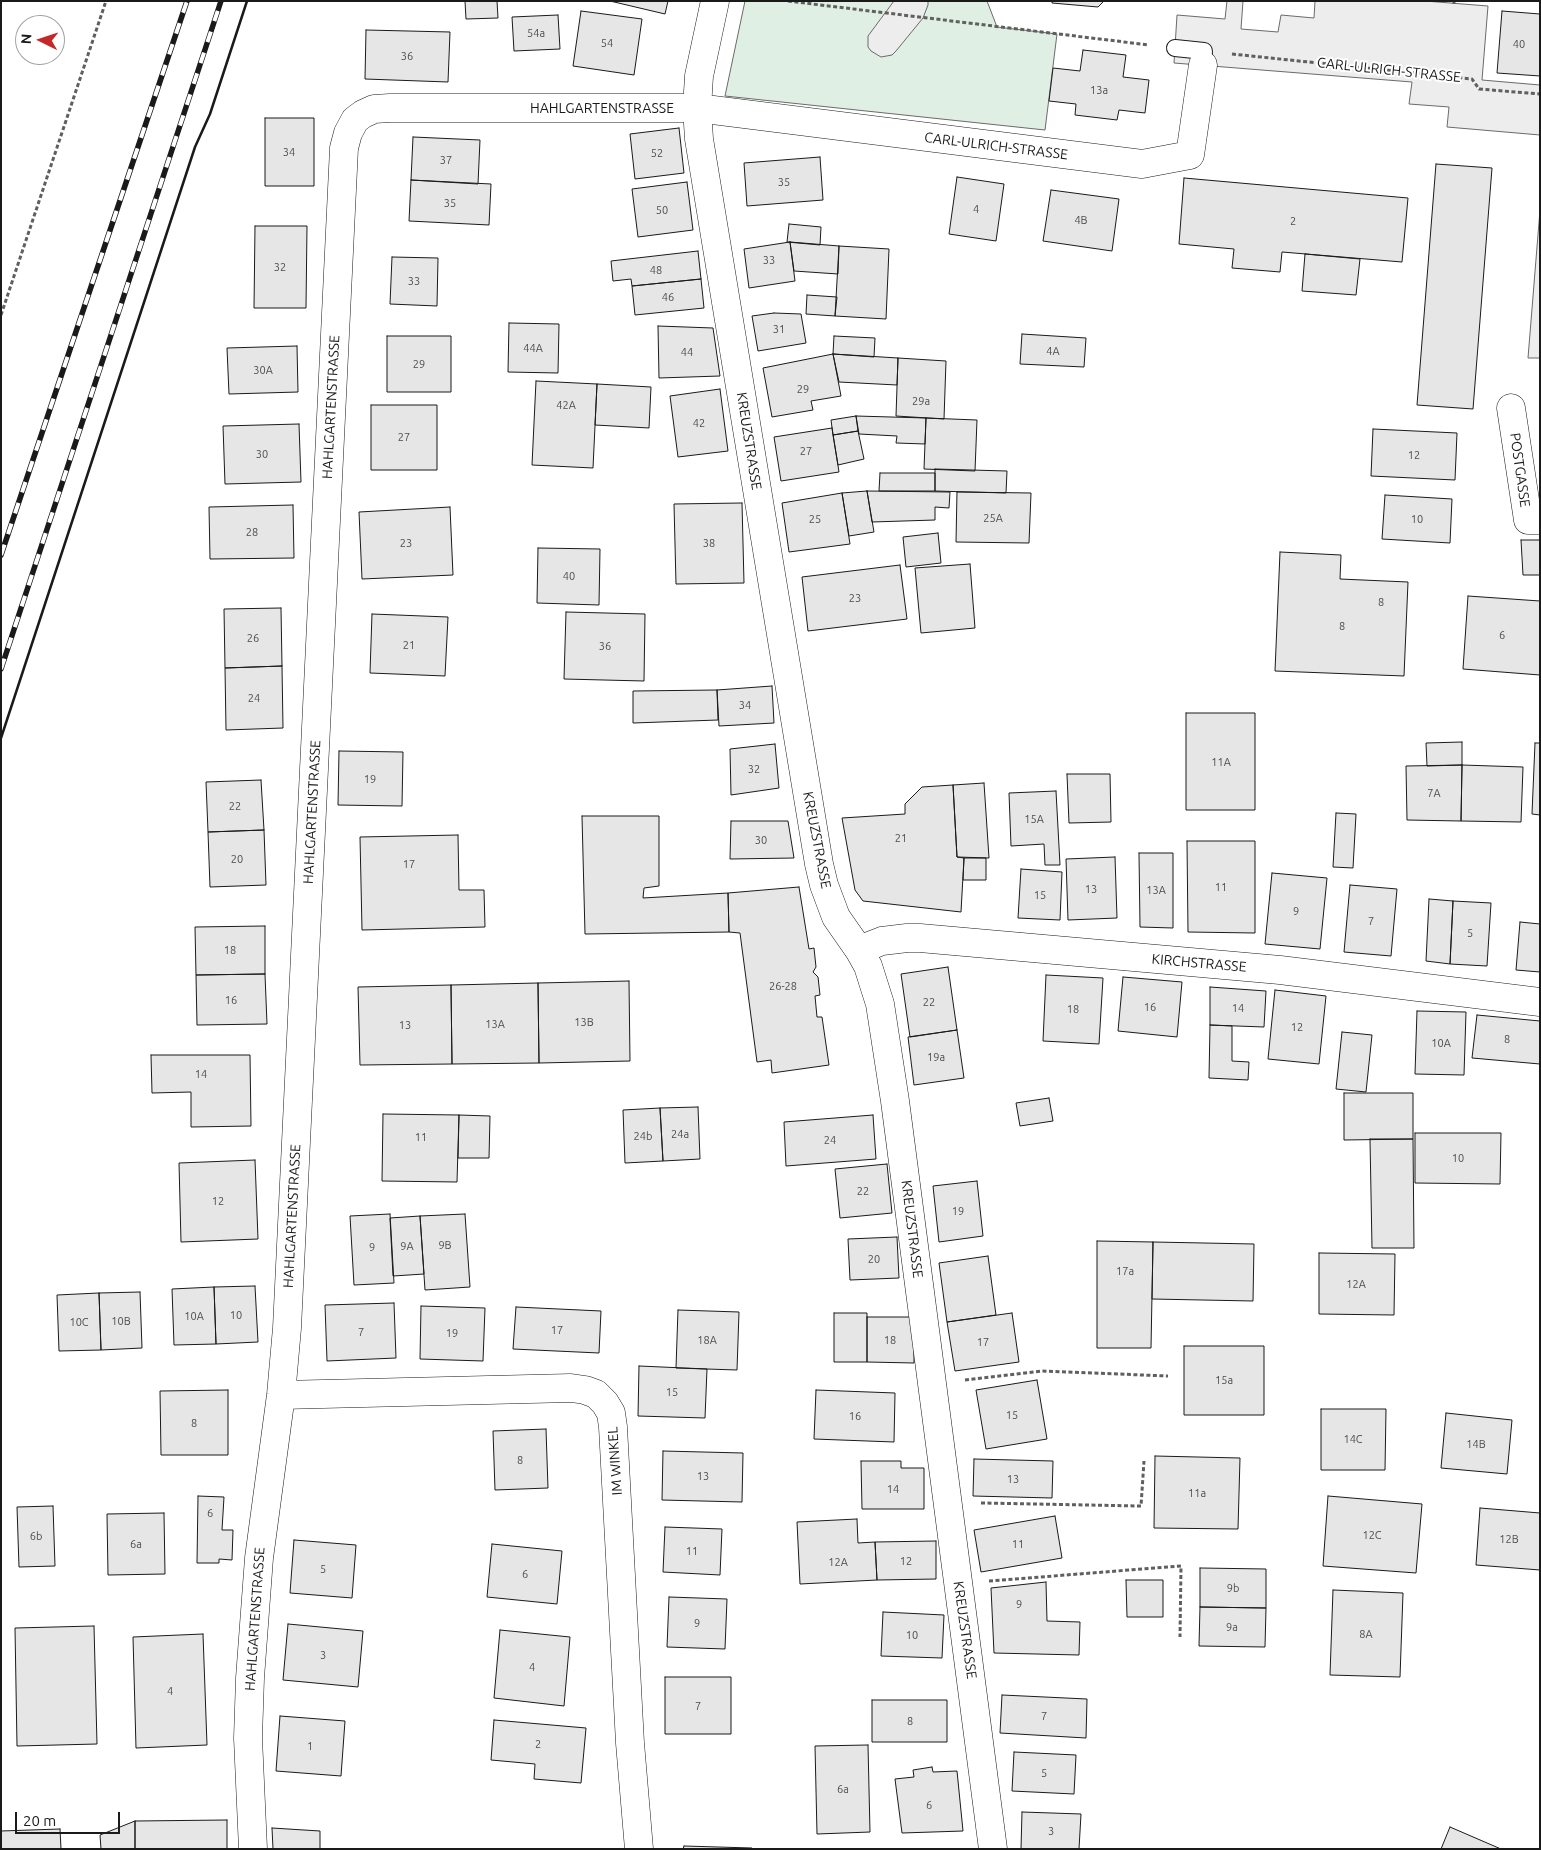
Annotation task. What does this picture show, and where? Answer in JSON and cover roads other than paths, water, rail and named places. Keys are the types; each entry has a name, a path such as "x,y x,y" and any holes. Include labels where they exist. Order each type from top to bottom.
{"street":[{"name":"KREUZSTRASSE","path":"715,1 699,76 697,108 701,148 819,864 824,885 836,917 868,966 880,1004 896,1111 993,1849"},
{"name":"CARL-ULRICH-STRASSE","path":"697,108 1142,164 1190,155 1203,58"},
{"name":"HAHLGARTENSTRASSE","path":"253,1849 248,1738 254,1613 259,1558 281,1395 288,1318 344,148 348,133 355,120 374,109 697,108"},
{"name":"POSTGASSE","path":"1512,408 1528,520 1540,520"},
{"name":"KIRCHSTRASSE","path":"859,950 882,941 920,938 1289,971 1540,1002"},
{"name":"IM WINKEL","path":"281,1395 571,1388 596,1394 605,1403 611,1413 613,1427 630,1743 639,1849"}],"lane":[{"path":"1175,48 1203,58"}],"railway":[{"path":"1,555 187,1"},
{"path":"1,669 221,1"}]}
